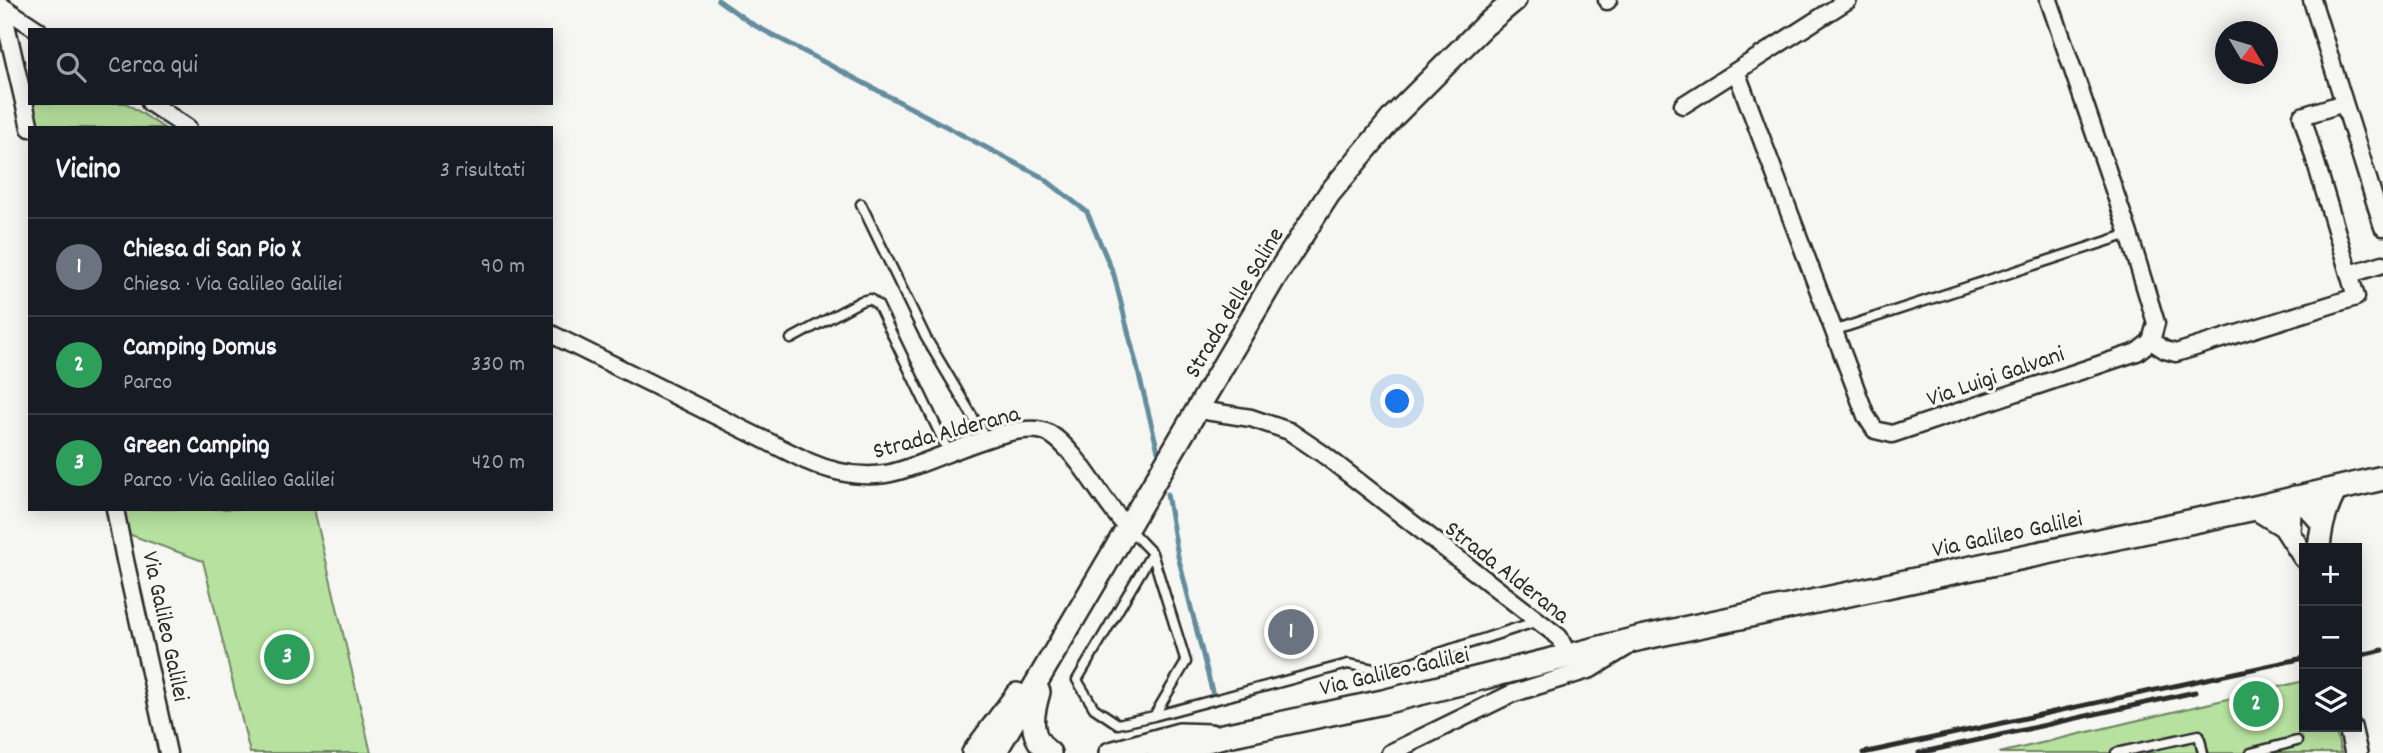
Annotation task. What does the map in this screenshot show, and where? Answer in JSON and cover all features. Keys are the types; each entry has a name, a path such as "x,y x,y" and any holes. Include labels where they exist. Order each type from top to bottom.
{"main road":[{"name":"Via Galileo Galilei","path":"1160,753 1223,736 1383,702 1569,654 2255,508 2383,478"}],"street":[{"name":"Strada delle Saline","path":"995,753 1274,279 1329,194 1392,117 1484,26 1516,0"},
{"path":"1684,105 1848,0"},
{"path":"2049,0 2129,234 2156,323 2151,341 2165,350 2176,353 2356,297 2302,116 2344,103"},
{"path":"2312,0 2383,227"},
{"path":"1,6 35,28"},
{"path":"1,6 30,126"},
{"name":"Via Luigi Galvani","path":"1735,71 1832,331 1866,416 1875,430 1892,434 2137,352 2151,341"},
{"path":"153,105 185,126"},
{"path":"2350,274 2383,264"},
{"name":"Strada Alderana","path":"553,335 822,468 854,475 901,471 986,439 1033,429 1049,434 1067,450 1129,529"},
{"name":"Strada Alderana","path":"1199,410 1251,418 1289,432 1323,454 1559,637 1569,654"},
{"path":"2320,543 2322,523 2337,488"},
{"path":"2289,532 2290,512 2295,497 2322,523"},
{"path":"2255,508 2284,526 2299,549"},
{"name":"Via Galileo Galilei","path":"115,511 168,753"},
{"name":"Via Galileo Galilei","path":"1390,753 1511,694 1591,669 1641,638"},
{"name":"Strada delle Saline","path":"973,753 1015,697 1045,670"},
{"name":"Strada delle Saline","path":"1045,670 1032,717 1035,735 1050,753"},
{"path":"2351,732 2356,753"},
{"path":"1110,753 1179,734 1223,736"}],"lane":[{"path":"861,204 926,338 986,439"},
{"path":"1832,331 2129,234"},
{"path":"791,339 861,301 870,299 878,304 949,453"},
{"path":"1129,529 1152,553 1186,662 1154,716"},
{"path":"1152,553 1077,680 1094,708 1118,724 1348,664 1384,671 1538,621"},
{"path":"2116,753 2199,735 2203,753"},
{"path":"2251,753 2297,741"}],"green space":[{"path":"32,105 129,105 161,126 36,126"},
{"path":"122,511 314,511 371,753 250,753 203,561 128,534"},
{"path":"2299,682 2299,732 2336,732 2341,753 1999,753"}],"waterway":[{"path":"718,0 752,24 1042,177 1087,212 1114,275 1158,451"},
{"path":"1167,494 1178,556 1213,695"}],"railway":[{"path":"2362,655 2383,650"},
{"path":"1863,753 2299,659"},
{"path":"1919,753 2195,692"}],"place":[{"name":"Chiesa di San Pio X","path":"1291,632"},
{"name":"Green Camping","path":"287,657"},
{"name":"Camping Domus","path":"2256,704"}]}
